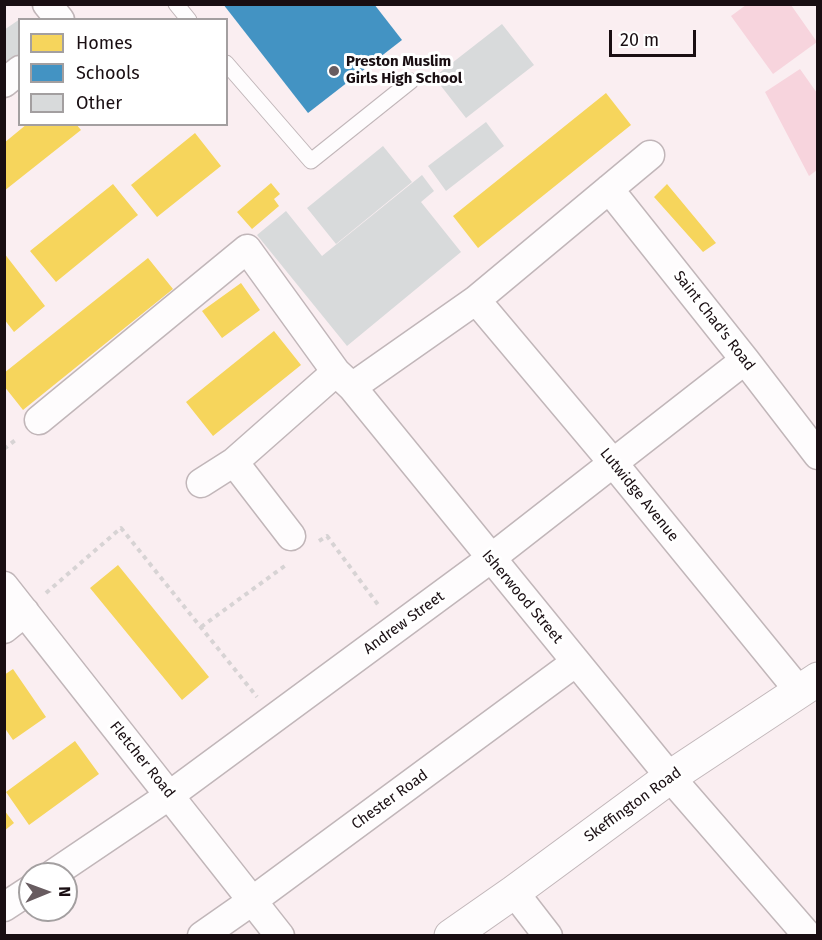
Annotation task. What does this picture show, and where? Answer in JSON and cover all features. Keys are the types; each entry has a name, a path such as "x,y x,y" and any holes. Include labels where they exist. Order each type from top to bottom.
{"street":[{"path":"47,4 58,18"},
{"path":"4,83 18,72"},
{"path":"201,483 234,462 344,380 476,300 650,155"},
{"name":"Saint Chad's Road","path":"609,189 746,360 818,455"},
{"name":"Isherwood Street","path":"39,420 247,249 344,380 490,559 670,777 808,936"},
{"name":"Lutwidge Avenue","path":"476,300 614,464 808,685"},
{"name":"Andrew Street","path":"71,862 170,795 490,559 746,360"},
{"path":"234,462 302,541"},
{"name":"Fletcher Road","path":"4,586 15,620 170,795 280,936"},
{"name":"Chester Road","path":"202,936 576,662"},
{"name":"Skeffington Road","path":"451,936 670,777 808,685"},
{"path":"514,892 548,936"},
{"path":"4,907 18,898"}],"lane":[{"path":"176,4 187,18"},
{"path":"228,65 310,161 411,81"}],"path":[{"path":"15,620 121,528 274,718"},
{"path":"302,541 327,536 396,628"},
{"path":"201,627 287,564"}],"shaded area":[{"path":"746,5 791,5 817,42 773,74 731,16"},
{"path":"800,69 817,93 817,170 809,176 765,92"}],"building: Homes":[{"path":"606,93 631,125 478,248 453,216"},
{"path":"25,126 78,126 81,130 4,191 4,143"},
{"path":"195,133 221,166 157,217 131,185"},
{"path":"271,183 280,194 274,199 279,206 252,229 237,212"},
{"path":"113,184 138,215 56,282 30,251"},
{"path":"667,184 716,243 703,252 654,197"},
{"path":"4,253 45,306 14,332 4,319"},
{"path":"148,258 173,289 23,410 4,386 4,373"},
{"path":"241,283 260,310 222,338 202,311"},
{"path":"274,331 301,365 213,436 186,402"},
{"path":"118,565 209,677 182,700 90,588"},
{"path":"13,669 46,717 13,740 4,727 4,675"},
{"path":"75,741 99,774 29,825 6,792"},
{"path":"4,810 14,823 4,831"}],"building: Schools":[{"path":"223,4 374,4 402,40 308,113"}],"building: Other":[{"path":"18,20 18,58 4,68 4,30"},
{"path":"502,24 534,65 466,118 434,77"},
{"path":"486,122 504,146 446,191 428,166"},
{"path":"383,146 412,182 336,244 307,208"},
{"path":"422,175 434,191 421,202 461,252 347,346 257,235 286,211 322,256"}],"place":[{"name":"Preston Muslim Girls High School","path":"334,71"}]}
